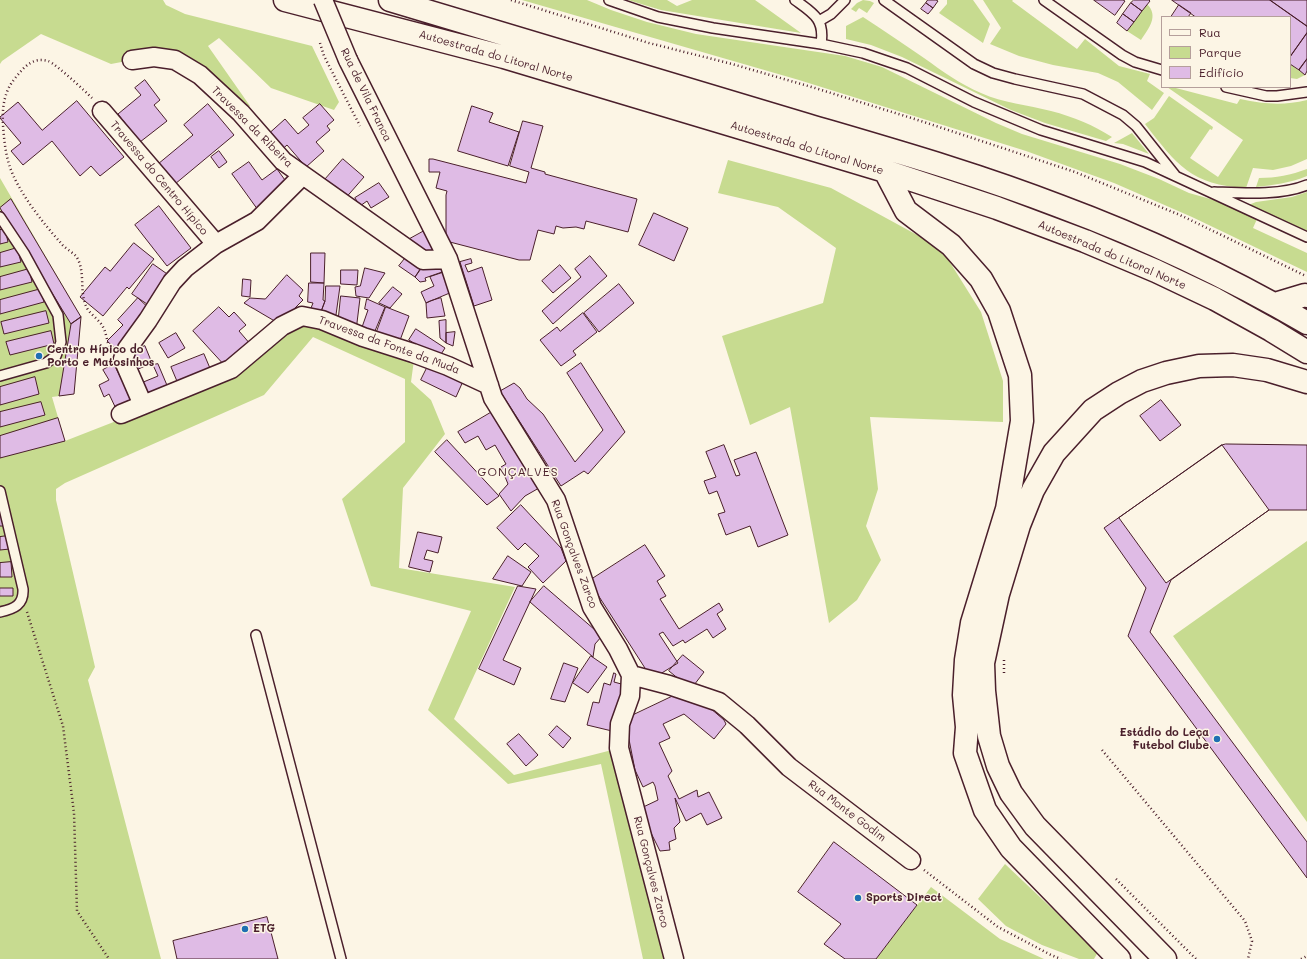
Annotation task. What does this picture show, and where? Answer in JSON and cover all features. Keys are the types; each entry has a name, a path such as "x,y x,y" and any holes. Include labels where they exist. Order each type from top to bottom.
{"highway":[{"name":"Autoestrada do Litoral Norte","path":"285,0 504,57 885,171 997,208 1085,241 1156,271 1215,299 1307,352"},
{"name":"Autoestrada do Litoral Norte","path":"390,0 611,65 979,177 1058,205 1152,243 1214,272 1275,304 1307,323"},
{"path":"885,171 906,212 950,245 980,279 999,311 1020,374 1022,421 1007,509 972,623 966,660 964,696 967,727 965,753 985,810 1011,848 1119,959"},
{"path":"1275,304 1305,295 1307,296"},
{"path":"1166,959 1035,826 1011,793 998,766 989,736 984,691 983,663 998,594 1019,525 1033,490 1054,453 1094,410 1119,394 1142,382 1166,373 1200,366 1233,365 1267,370 1307,382"},
{"path":"967,727 976,743 999,801 1009,817 1024,835 1148,959"}],"street":[{"name":"Rua de Vila Franca","path":"323,0 348,60 412,188"},
{"name":"Travessa da Ribeira","path":"132,60 154,57 175,60 200,75 242,113 283,161 423,260 448,258"},
{"name":"Travessa do Centro Hípico","path":"102,111 216,244"},
{"path":"143,405 123,359 127,349 148,320 172,282 185,268 216,244 257,221 302,175"},
{"name":"Rua Gonçalves Zarco","path":"412,188 448,258 493,398 556,500 592,607 618,649 631,675 630,696 620,724 619,748 674,959"},
{"name":"Travessa da Fonte da Muda","path":"120,414 231,368 282,326 302,316 322,320 363,337 412,352 448,366 489,385"},
{"name":"Rua Monte Godim","path":"631,675 669,685 718,702 747,725 789,767 911,860"}],"lane":[{"path":"609,0 658,16 713,28 820,44 863,53 907,68 974,102 1008,116 1077,142 1145,162 1307,237"},
{"path":"795,0 813,13 820,21 822,29 820,44"},
{"path":"820,21 831,14 845,0"},
{"path":"884,0 974,64 993,73 1083,94 1122,115 1136,126 1176,177"},
{"path":"1044,0 1122,55 1135,62 1161,70"},
{"path":"1230,88 1266,96 1307,92"},
{"path":"1210,192 1247,194 1278,191 1307,185"},
{"path":"0,217 24,253 58,315 61,342 56,356 46,363 0,376"},
{"path":"0,490 24,597 20,604 6,611 0,612"},
{"path":"256,635 342,959"}],"path":[{"path":"511,0 649,43 732,64 816,88 929,123 1075,172 1180,215 1307,277"},
{"path":"102,111 86,92 50,62 39,59 24,66 11,83 4,99 2,111 4,140 9,165 21,191 44,223 61,244 75,256 81,268 82,290 86,307 103,327 110,350"},
{"path":"20,604 27,612 63,726 74,814 77,911 109,959"},
{"path":"1004,678 1005,655"},
{"path":"1102,750 1245,921 1252,941 1248,959"},
{"path":"911,860 998,927 1061,959"},
{"path":"1113,877 1196,959"},
{"path":"1301,959 1307,956"}],"green space":[{"path":"0,0 163,0 166,5 185,14 312,46 339,102 334,110 271,88 219,38 208,46 250,106 241,113 200,75 132,60 111,64 41,34 2,61 0,64"},
{"path":"522,0 587,0 647,22 696,34 845,56 882,67 996,123 1022,134 1120,164 1159,179 1189,193 1214,200 1257,219 1253,228 1307,253 1307,272 1192,217 1114,183 1026,151 799,80"},
{"path":"628,0 667,0 677,6 692,0 755,0 801,33 661,10"},
{"path":"863,0 874,3 867,13 859,8 856,12 851,9 857,3"},
{"path":"947,0 973,0 990,24 983,43 939,13 947,4"},
{"path":"983,0 1013,0 1012,1 1077,49 1085,39 1119,66 1150,74 1147,81 1164,93 1152,110 1118,82 1098,73 1053,65 1019,56 990,44 1001,28"},
{"path":"1147,4 1151,8 1152,22 1141,40 1127,31"},
{"path":"863,17 966,86 998,99 1068,116 1090,125 1112,137 1106,141 1045,123 1011,110 902,57 871,45 846,39 846,26"},
{"path":"1291,65 1305,75 1297,79 1291,78"},
{"path":"1168,88 1176,88 1237,104 1240,99 1274,104 1307,100 1307,159 1291,166 1273,170 1253,168 1246,188 1227,186 1198,177 1187,170 1167,151 1145,124 1154,118 1169,96 1213,127 1212,130 1210,129 1190,158 1218,177 1243,140"},
{"path":"1132,133 1149,154 1123,144 1114,143"},
{"path":"728,160 831,188 941,248 981,312 1003,381 1003,422 870,417 878,489 866,526 881,560 857,600 829,623 790,407 750,425 722,336 823,303 836,248 778,207 718,193"},
{"path":"1307,169 1307,176 1282,183 1256,187 1259,178 1283,176"},
{"path":"0,178 81,317 74,394 52,397 65,441 234,375 290,328 302,325 312,325 414,360 411,382 431,400 445,434 403,488 399,568 515,587 454,719 514,775 612,750 666,959 643,959 601,764 508,784 428,710 471,611 371,586 342,499 405,442 405,379 313,337 264,395 65,483 56,489 56,500 95,667 88,680 161,959 0,959"},
{"path":"1307,192 1307,232 1249,205 1256,202 1292,197"},
{"path":"1307,541 1307,822 1173,636"},
{"path":"1005,864 1098,952 1094,959 1079,959 1042,945 1006,926 978,899"},
{"path":"931,887 1000,939 1044,959 876,959"}],"building":[{"path":"928,0 938,1 933,8 926,3"},
{"path":"1094,0 1123,0 1125,1 1115,15"},
{"path":"1134,0 1150,1 1142,11 1131,3"},
{"path":"1172,0 1270,0 1307,26 1307,33 1291,56 1291,16 1195,16"},
{"path":"1270,0 1307,0 1307,26"},
{"path":"926,3 933,8 928,14 921,9"},
{"path":"1131,3 1142,11 1134,22 1123,14"},
{"path":"1179,5 1191,13 1189,16 1172,16"},
{"path":"1123,14 1134,22 1127,31 1117,23"},
{"path":"1307,33 1307,59 1299,70 1291,65 1291,56"},
{"path":"1307,59 1307,71 1305,75 1299,70"},
{"path":"145,80 160,100 154,105 167,121 140,142 118,114 141,95 135,88"},
{"path":"77,101 124,157 100,176 91,166 80,176 52,141 23,165 11,151 21,143 0,117 18,102 42,130"},
{"path":"208,104 234,135 175,184 158,164 193,135 184,125"},
{"path":"320,104 334,120 327,126 330,130 316,142 324,151 306,167 287,145 278,153 265,137 285,119 298,134 309,125 303,118"},
{"path":"472,106 493,113 489,122 519,132 508,166 458,151"},
{"path":"523,121 543,126 531,168 545,172 545,174 637,199 628,232 586,221 584,229 576,227 563,228 556,226 554,234 538,230 530,260 519,260 446,241 447,191 436,188 440,172 429,172 429,159 526,183 529,172 510,166"},
{"path":"219,151 227,162 219,168 211,157"},
{"path":"343,159 364,177 343,201 322,183"},
{"path":"249,162 262,180 277,169 290,187 258,210 232,174"},
{"path":"379,183 389,197 371,208 367,201 360,206 355,198"},
{"path":"11,199 81,317 71,324 0,208"},
{"path":"159,206 191,248 167,266 135,225"},
{"path":"654,213 688,228 674,261 639,245"},
{"path":"5,229 8,242 0,244 0,230"},
{"path":"426,230 438,251 425,258 406,241"},
{"path":"134,243 154,259 129,289 127,287 103,316 80,297 105,267 110,271"},
{"path":"17,248 21,262 0,267 0,253"},
{"path":"311,253 325,253 324,283 311,282"},
{"path":"407,256 422,266 415,277 399,266"},
{"path":"590,256 607,276 553,324 542,311 581,277 575,269"},
{"path":"471,259 472,263 465,265 468,272 482,267 492,300 474,306 460,262"},
{"path":"153,264 170,276 150,306 132,294"},
{"path":"443,265 445,271 425,278 426,281 420,282 415,277 423,266"},
{"path":"560,265 571,278 553,293 542,281"},
{"path":"365,268 385,273 369,298 356,296 355,287 360,286"},
{"path":"29,269 32,282 0,290 0,277"},
{"path":"341,270 358,270 357,285 341,284"},
{"path":"445,272 452,292 426,303 421,292 434,286 430,277"},
{"path":"287,275 303,290 299,296 303,300 278,323 244,303 250,298 265,299"},
{"path":"243,279 251,280 250,297 242,296"},
{"path":"309,283 324,283 323,300 325,301 319,317 309,313 313,303 308,302"},
{"path":"619,284 634,303 599,332 584,313"},
{"path":"326,286 340,286 335,322 319,317 325,301"},
{"path":"393,287 402,294 390,308 379,303"},
{"path":"41,289 44,302 0,314 0,300"},
{"path":"341,296 360,298 356,331 338,325"},
{"path":"138,298 153,312 117,350 107,341 123,325 118,320"},
{"path":"441,298 445,316 427,318 426,303"},
{"path":"367,299 385,307 372,338 360,333 368,310 365,309"},
{"path":"219,307 229,317 234,312 246,325 239,331 251,345 226,367 193,331"},
{"path":"386,307 409,316 399,343 376,334"},
{"path":"46,311 49,323 4,334 1,322"},
{"path":"583,313 597,332 573,351 576,355 561,366 540,340 557,327 560,331"},
{"path":"81,317 74,394 59,396 71,324"},
{"path":"446,320 446,343 440,338 439,321"},
{"path":"416,329 445,348 438,359 409,340"},
{"path":"51,331 54,344 10,355 6,342"},
{"path":"455,332 453,346 446,343 446,333"},
{"path":"176,333 185,348 168,358 159,343"},
{"path":"145,346 152,363 136,370 129,353"},
{"path":"204,354 212,373 179,386 171,367"},
{"path":"430,362 464,379 456,397 421,380"},
{"path":"581,363 625,432 588,474 584,471 561,486 500,391 514,383 520,388 527,399 543,414 575,462 603,430 567,373"},
{"path":"114,364 134,405 118,413 109,394 104,397 99,385 109,380 103,370"},
{"path":"158,364 169,390 148,399 141,383 158,376 153,365"},
{"path":"35,377 39,394 0,405 0,387"},
{"path":"1161,400 1181,425 1160,441 1140,416"},
{"path":"41,402 45,415 0,427 0,412"},
{"path":"492,412 513,449 515,448 539,488 525,496 511,511 499,494 508,484 501,467 506,464 495,445 486,450 478,436 465,443 458,432"},
{"path":"58,418 65,441 0,458 0,436"},
{"path":"447,440 499,496 487,505 435,452"},
{"path":"724,445 736,476 740,475 734,460 756,452 788,535 758,547 750,526 726,535 718,514 725,512 717,491 709,494 704,481 716,477 706,452"},
{"name":"Estádio do Leça Futebol Clube","path":"1222,445 1307,445 1307,510 1269,510 1171,580 1150,632 1307,842 1307,878 1128,636 1146,588 1104,528"},
{"path":"1222,445 1269,510 1166,583 1119,518"},
{"path":"521,505 561,548 566,561 543,583 528,567 539,556 525,543 518,550 497,528"},
{"path":"0,513 2,513 4,526 0,526"},
{"path":"418,532 442,537 438,553 427,550 424,559 433,561 430,572 409,567"},
{"path":"7,536 10,549 0,550 0,537"},
{"path":"645,545 665,576 657,581 666,596 660,599 679,629 719,603 723,610 717,614 726,629 713,638 707,629 685,643 683,640 673,646 663,632 659,634 678,663 652,679 589,581"},
{"path":"508,556 531,572 522,586 493,579"},
{"path":"11,562 12,577 0,577 0,563"},
{"path":"518,586 536,589 503,660 521,668 514,685 479,669"},
{"path":"544,586 602,636 595,644 593,657 530,602"},
{"path":"0,588 13,588 13,596 0,596"},
{"path":"683,655 704,672 691,689 669,671"},
{"path":"591,656 607,667 588,693 573,683"},
{"path":"564,663 578,668 565,702 551,699"},
{"path":"614,673 616,674 614,682 625,685 612,731 587,725 593,702 599,703 604,683 610,685"},
{"path":"688,689 724,720 726,724 714,739 684,714 663,724 670,738 659,743 672,771 668,776 679,799 697,790 698,797 709,792 722,818 707,825 701,813 686,821 675,798 680,822 674,828 676,839 669,842 670,850 660,851 639,809 658,800 655,786 653,782 643,787 635,770 625,719"},
{"path":"557,726 571,738 563,748 549,735"},
{"path":"519,734 538,755 526,766 507,744"},
{"name":"Sports Direct","path":"834,842 917,905 876,959 845,959 824,944 841,924 798,892"},
{"name":"ETG","path":"267,917 278,959 177,959 173,941"}],"place":[{"name":"Centro Hípico do Porto e Matosinhos","path":"39,356"},
{"name":"Estádio do Leça Futebol Clube","path":"1217,739"},
{"name":"Sports Direct","path":"858,898"},
{"name":"ETG","path":"245,929"}],"district":[{"name":"GONÇALVES","path":"518,472"}]}
